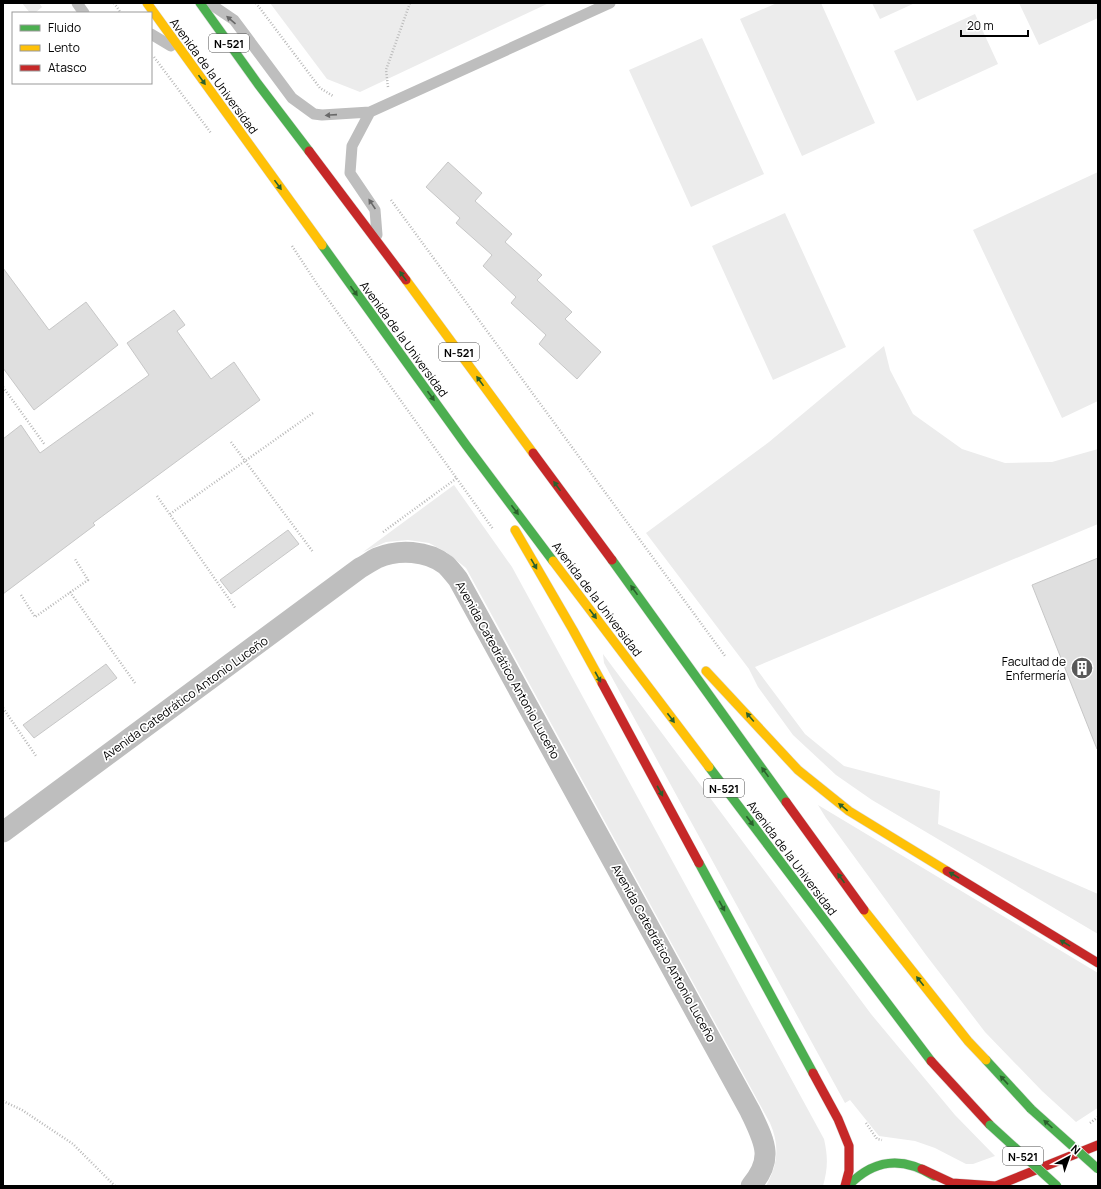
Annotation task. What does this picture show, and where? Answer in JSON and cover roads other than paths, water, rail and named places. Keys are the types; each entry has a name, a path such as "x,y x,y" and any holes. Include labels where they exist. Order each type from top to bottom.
{"highway":[{"name":"Avenida de la Universidad","path":"147,3 466,445 928,1058 990,1125 1057,1186"},
{"name":"N-521","path":"200,3 258,84 378,242 657,622 868,915 968,1041 1031,1109 1098,1169"},
{"path":"466,445 502,507"},
{"path":"509,520 573,630 838,1119 849,1146 847,1186"},
{"path":"657,622 738,704 766,737 798,770 849,811 1098,963"},
{"path":"847,1186 860,1173 878,1165 897,1162 910,1164 952,1183 995,1186 1098,1145"},
{"path":"922,1169 933,1175 943,1186"}],"street":[{"name":"Avenida Catedrático Antonio Luceño","path":"3,832 360,568 377,558 389,554 408,552 421,553 435,558 446,565 458,579 750,1111 764,1140 765,1148 762,1172 751,1186"}],"lane":[{"path":"209,3 234,20 292,98 314,114 322,115 370,112 610,3"},
{"path":"152,35 171,45 190,64"},
{"path":"370,112 352,146 350,173 375,210 378,242"}],"place":[{"name":"Facultad de Enfermería","path":"1082,668"}]}
